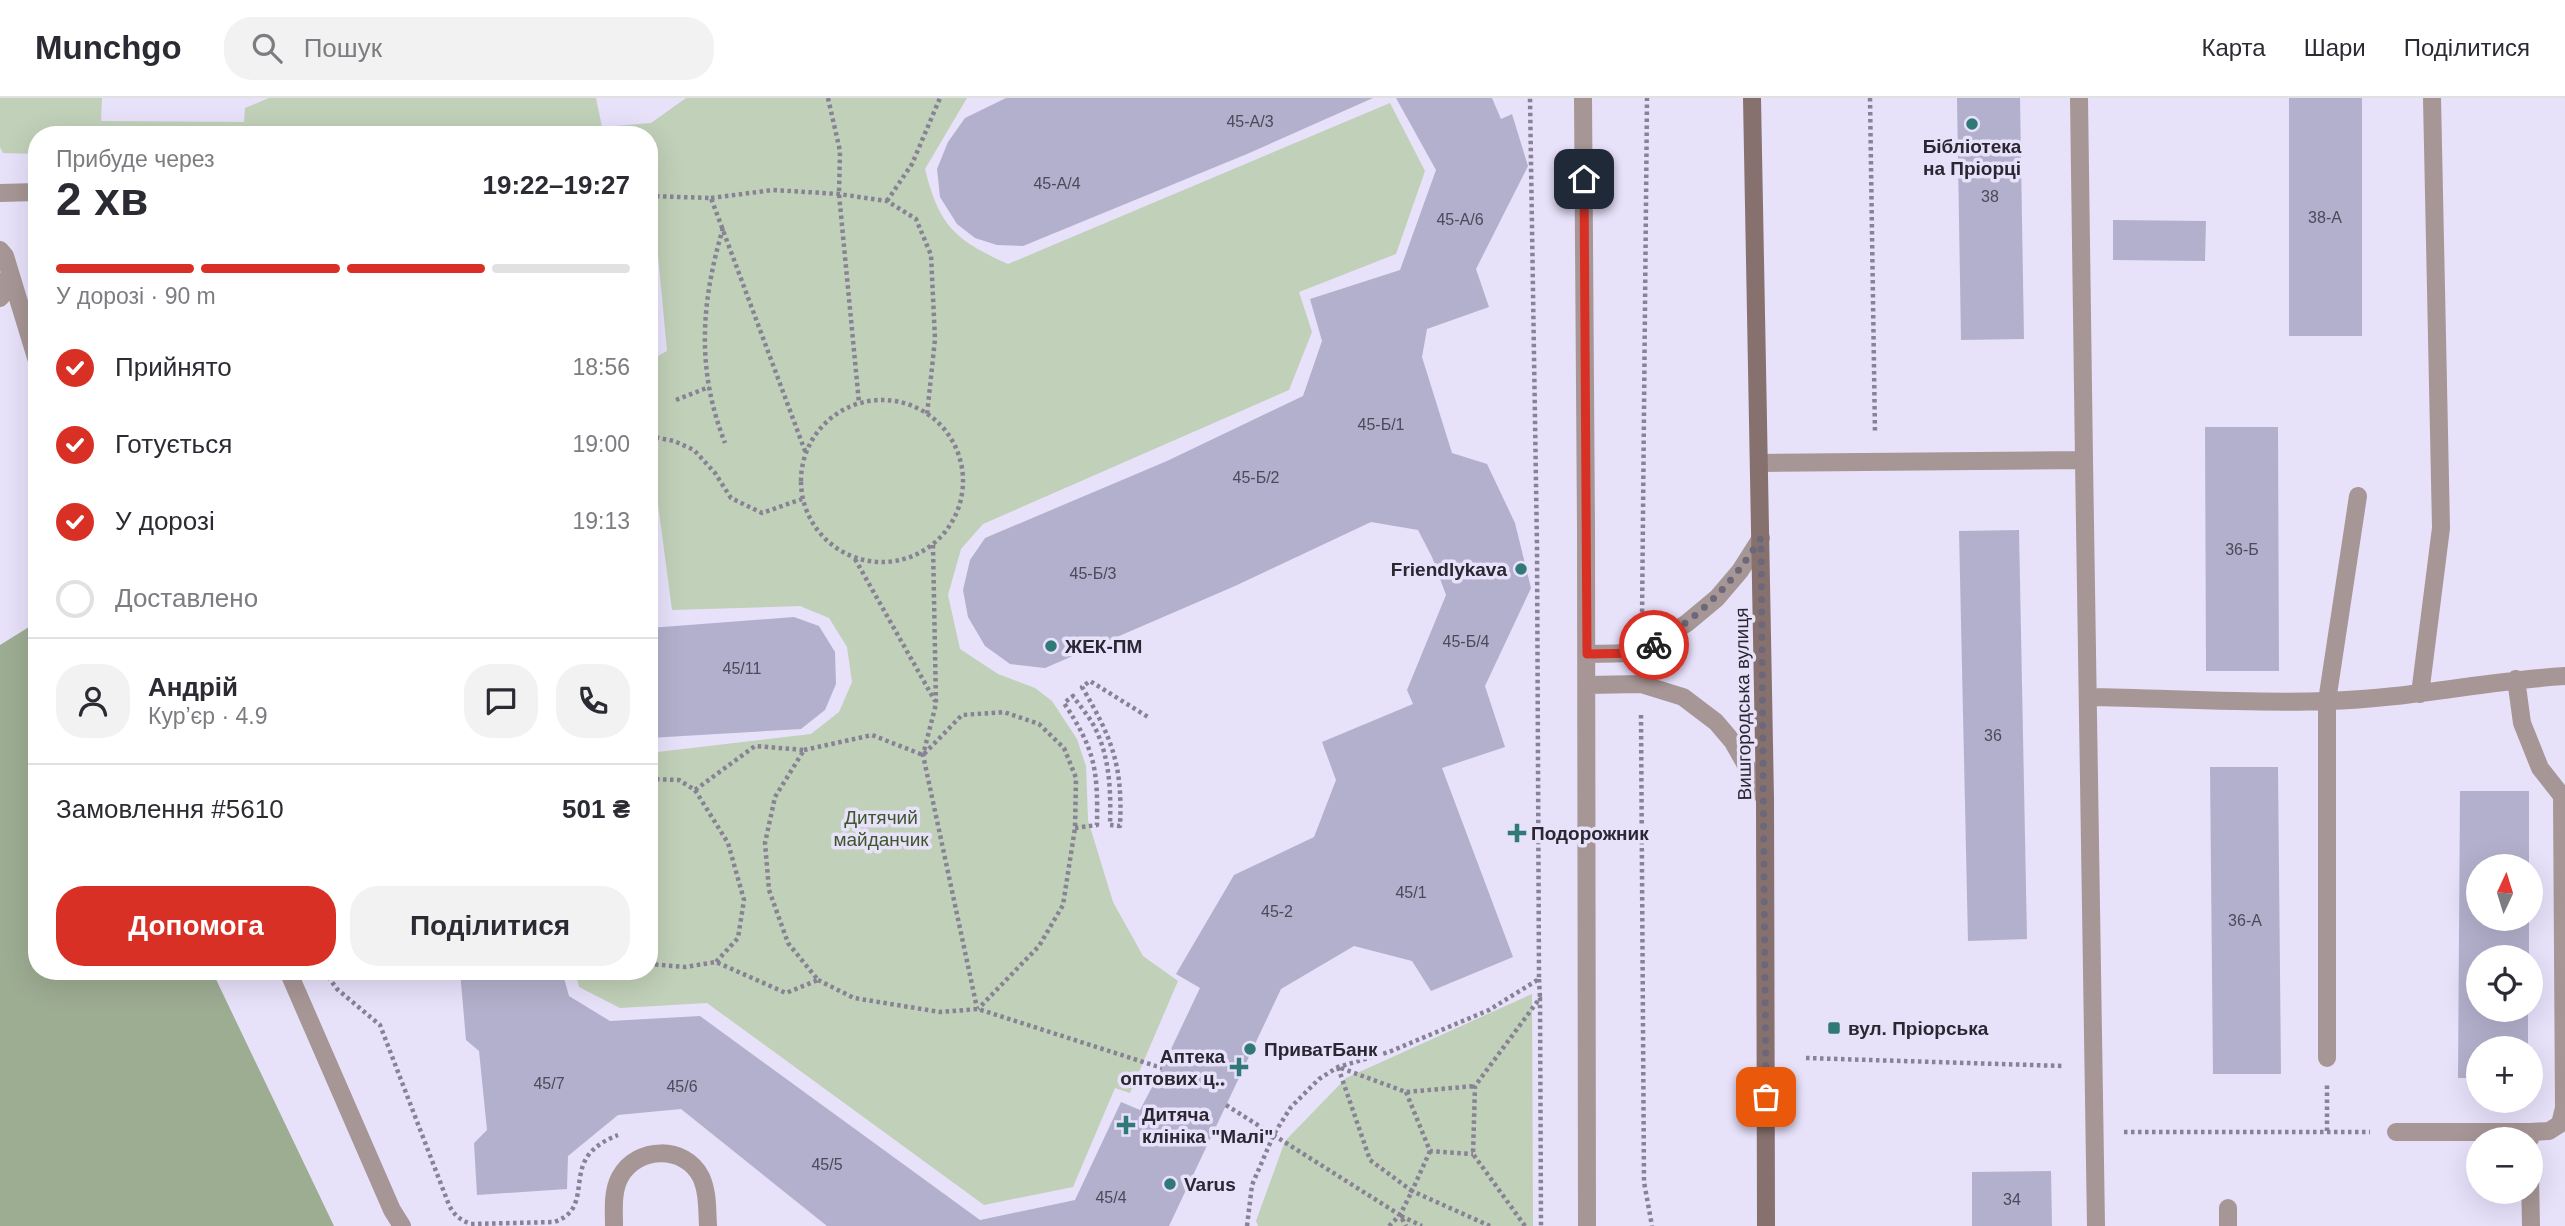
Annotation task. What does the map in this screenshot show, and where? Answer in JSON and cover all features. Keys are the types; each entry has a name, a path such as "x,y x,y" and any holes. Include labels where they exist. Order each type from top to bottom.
{"main road":[{"name":"Вишгородська вулиця","path":"1752,98 1765,799 1766,1226"}],"lane":[{"path":"1583,98 1587,1226"},
{"path":"2079,98 2096,1226"},
{"path":"2420,694 2441,528 2432,98"},
{"path":"0,193 28,192"},
{"path":"0,250 5,256 28,333"},
{"path":"0,298 9,275"},
{"path":"1760,463 2084,460"},
{"path":"2327,1058 2327,701 2358,496"},
{"path":"1587,654 1641,653 1687,623 1717,598 1740,571 1761,538"},
{"path":"2088,697 2327,701 2420,694 2516,679 2565,676"},
{"path":"2516,679 2522,723 2540,768 2563,796 2564,1108 2560,1124 2543,1133"},
{"path":"1587,685 1641,684 1683,697 1716,722 1734,742 1765,799"},
{"path":"292,980 392,1210 402,1226"},
{"path":"2396,1132 2466,1134"},
{"path":"614,1226 614,1196 621,1177 634,1161 650,1154 671,1153 690,1161 701,1177 706,1195 708,1226"},
{"path":"2531,1204 2531,1226"}],"path":[{"path":"828,98 840,151 839,194 859,403"},
{"path":"887,201 912,164 940,98"},
{"path":"1530,98 1537,548 1541,1226"},
{"path":"1870,98 1876,463"},
{"path":"658,196 711,198 773,190 839,194 887,201 916,219 931,255 935,339 928,415"},
{"path":"711,198 805,452"},
{"path":"723,228 714,258 704,321 703,349 716,418 725,443"},
{"path":"676,400 709,387"},
{"path":"887,400 915,406 928,415 938,421 955,444 963,471 962,498 952,524 933,545 909,558 882,563 855,559 830,545 812,524 802,499 800,475 805,452 818,430 836,414 859,403 887,400"},
{"path":"658,438 674,441 694,450 715,473 731,498 762,513 802,499"},
{"path":"933,545 936,704 923,755 978,1009"},
{"path":"855,559 936,704"},
{"path":"1075,828 1097,825 1095,765 1084,734 1064,703 1073,696 1095,728 1107,761 1110,825 1119,826 1121,795 1116,757 1104,726 1082,687 1090,681 1148,717"},
{"path":"923,755 962,715 1004,712 1040,724 1064,748 1076,778 1075,828 1063,905 1039,946 978,1009"},
{"path":"695,790 755,746 804,750 872,735 923,755"},
{"path":"804,750 775,797 765,843 769,890 788,943 818,980 854,998 940,1012 978,1009 1161,1068"},
{"path":"658,779 679,780 695,790 728,843 744,900 738,938 716,962"},
{"path":"658,965 685,967 716,962 786,993 818,980"},
{"path":"1247,1226 1252,1185 1274,1134 1291,1107 1319,1079 1338,1067 1389,1052 1489,1010 1539,979"},
{"path":"330,980 337,989 380,1025 449,1205 462,1221 471,1224 554,1222 565,1218 573,1210 580,1171 589,1154 604,1141 624,1132"},
{"path":"1525,1226 1474,1154 1475,1086 1540,998"},
{"path":"1806,1058 2093,1067"},
{"path":"2327,1058 2327,1132"},
{"path":"1338,1067 1406,1092 1475,1086"},
{"path":"1338,1067 1370,1160 1412,1191 1490,1226"},
{"path":"1389,1226 1400,1215 1430,1152 1406,1092"},
{"path":"1226,1105 1400,1215 1422,1226"},
{"path":"2095,1132 2396,1132"},
{"path":"1430,1152 1474,1154"},
{"path":"1400,1215 1406,1226"}],"green space":[{"path":"0,98 102,98 101,121 244,122 245,108 269,98 596,98 602,126 28,126 28,154 3,153 0,147"},
{"name":"Дитячий майданчик","path":"686,98 967,98 925,169 936,205 952,229 975,247 1008,264 1390,103 1425,171 1396,254 1299,292 1312,332 1289,390 983,524 961,549 948,595 960,649 998,674 1035,688 1052,701 1077,739 1086,766 1088,820 1113,902 1143,956 1178,981 1130,1093 1115,1088 1073,1187 984,1205 707,1003 620,1008 579,987 577,980 658,980 658,752 811,734 839,712 852,682 847,647 829,618 800,606 672,610 658,504 658,356 667,351 658,254 658,126 614,126 651,123"},
{"path":"28,628 28,980 216,980 334,1226 0,1226 0,645"},
{"path":"1532,994 1533,1226 1258,1226 1256,1221 1285,1141 1346,1078"}],"building":[{"path":"1006,98 1373,98 1247,154 1023,246 997,245 975,238 957,224 940,197 937,169 948,142 965,118"},
{"path":"1396,98 1492,98 1501,119 1512,114 1528,166 1476,269 1489,307 1427,329 1422,357 1452,453 1487,464 1515,523 1531,588 1485,686 1505,747 1442,768 1513,957 1431,991 1412,961 1354,946 1281,989 1169,1226 827,1226 681,1109 618,1115 568,1156 567,1189 477,1195 474,1143 487,1130 479,1051 466,1040 461,980 565,980 569,996 610,1021 700,1016 980,1220 1075,1200 1121,1102 1140,1110 1162,1068 1200,988 1176,974 1234,875 1314,837 1336,780 1322,742 1413,704 1407,690 1446,595 1432,557 1418,530 1371,522 1235,586 1045,668 1010,664 985,646 968,617 963,590 970,560 985,538 1167,461 1303,396 1322,341 1310,299 1400,270 1436,170"},
{"path":"1957,98 2020,98 2024,339 1961,340"},
{"path":"2289,98 2362,98 2362,336 2289,336"},
{"path":"2113,220 2206,221 2205,261 2113,260"},
{"path":"2205,427 2278,427 2279,671 2206,671"},
{"path":"2019,530 2027,939 1968,941 1959,531"},
{"path":"794,617 819,626 835,652 836,684 825,710 801,729 658,737 658,627"},
{"path":"2210,767 2278,767 2281,1074 2213,1074"},
{"path":"2460,791 2529,791 2529,854 2466,854 2466,931 2529,931 2529,945 2466,945 2466,1022 2528,1022 2528,1036 2466,1036 2466,1078 2458,1078"},
{"path":"2051,1171 2052,1226 1972,1226 1972,1172"}],"way so far":[{"path":"1654,645 1717,598 1740,571 1761,538 1766,1097"}],"place":[{"name":"Бібліотека на Пріорці","path":"1972,124"},
{"name":"Friendlykava","path":"1521,569"},
{"name":"ЖЕК-ПМ","path":"1051,646"},
{"name":"Подорожник","path":"1517,833"},
{"name":"вул. Пріорська","path":"1834,1028"},
{"name":"ПриватБанк","path":"1250,1049"},
{"name":"Аптека оптових ц‥","path":"1239,1067"},
{"name":"Дитяча клініка \"Малі\"","path":"1126,1125"},
{"name":"Varus","path":"1170,1184"}],"route":[{"path":"1584,179 1587,654 1641,653 1654,645"}]}
